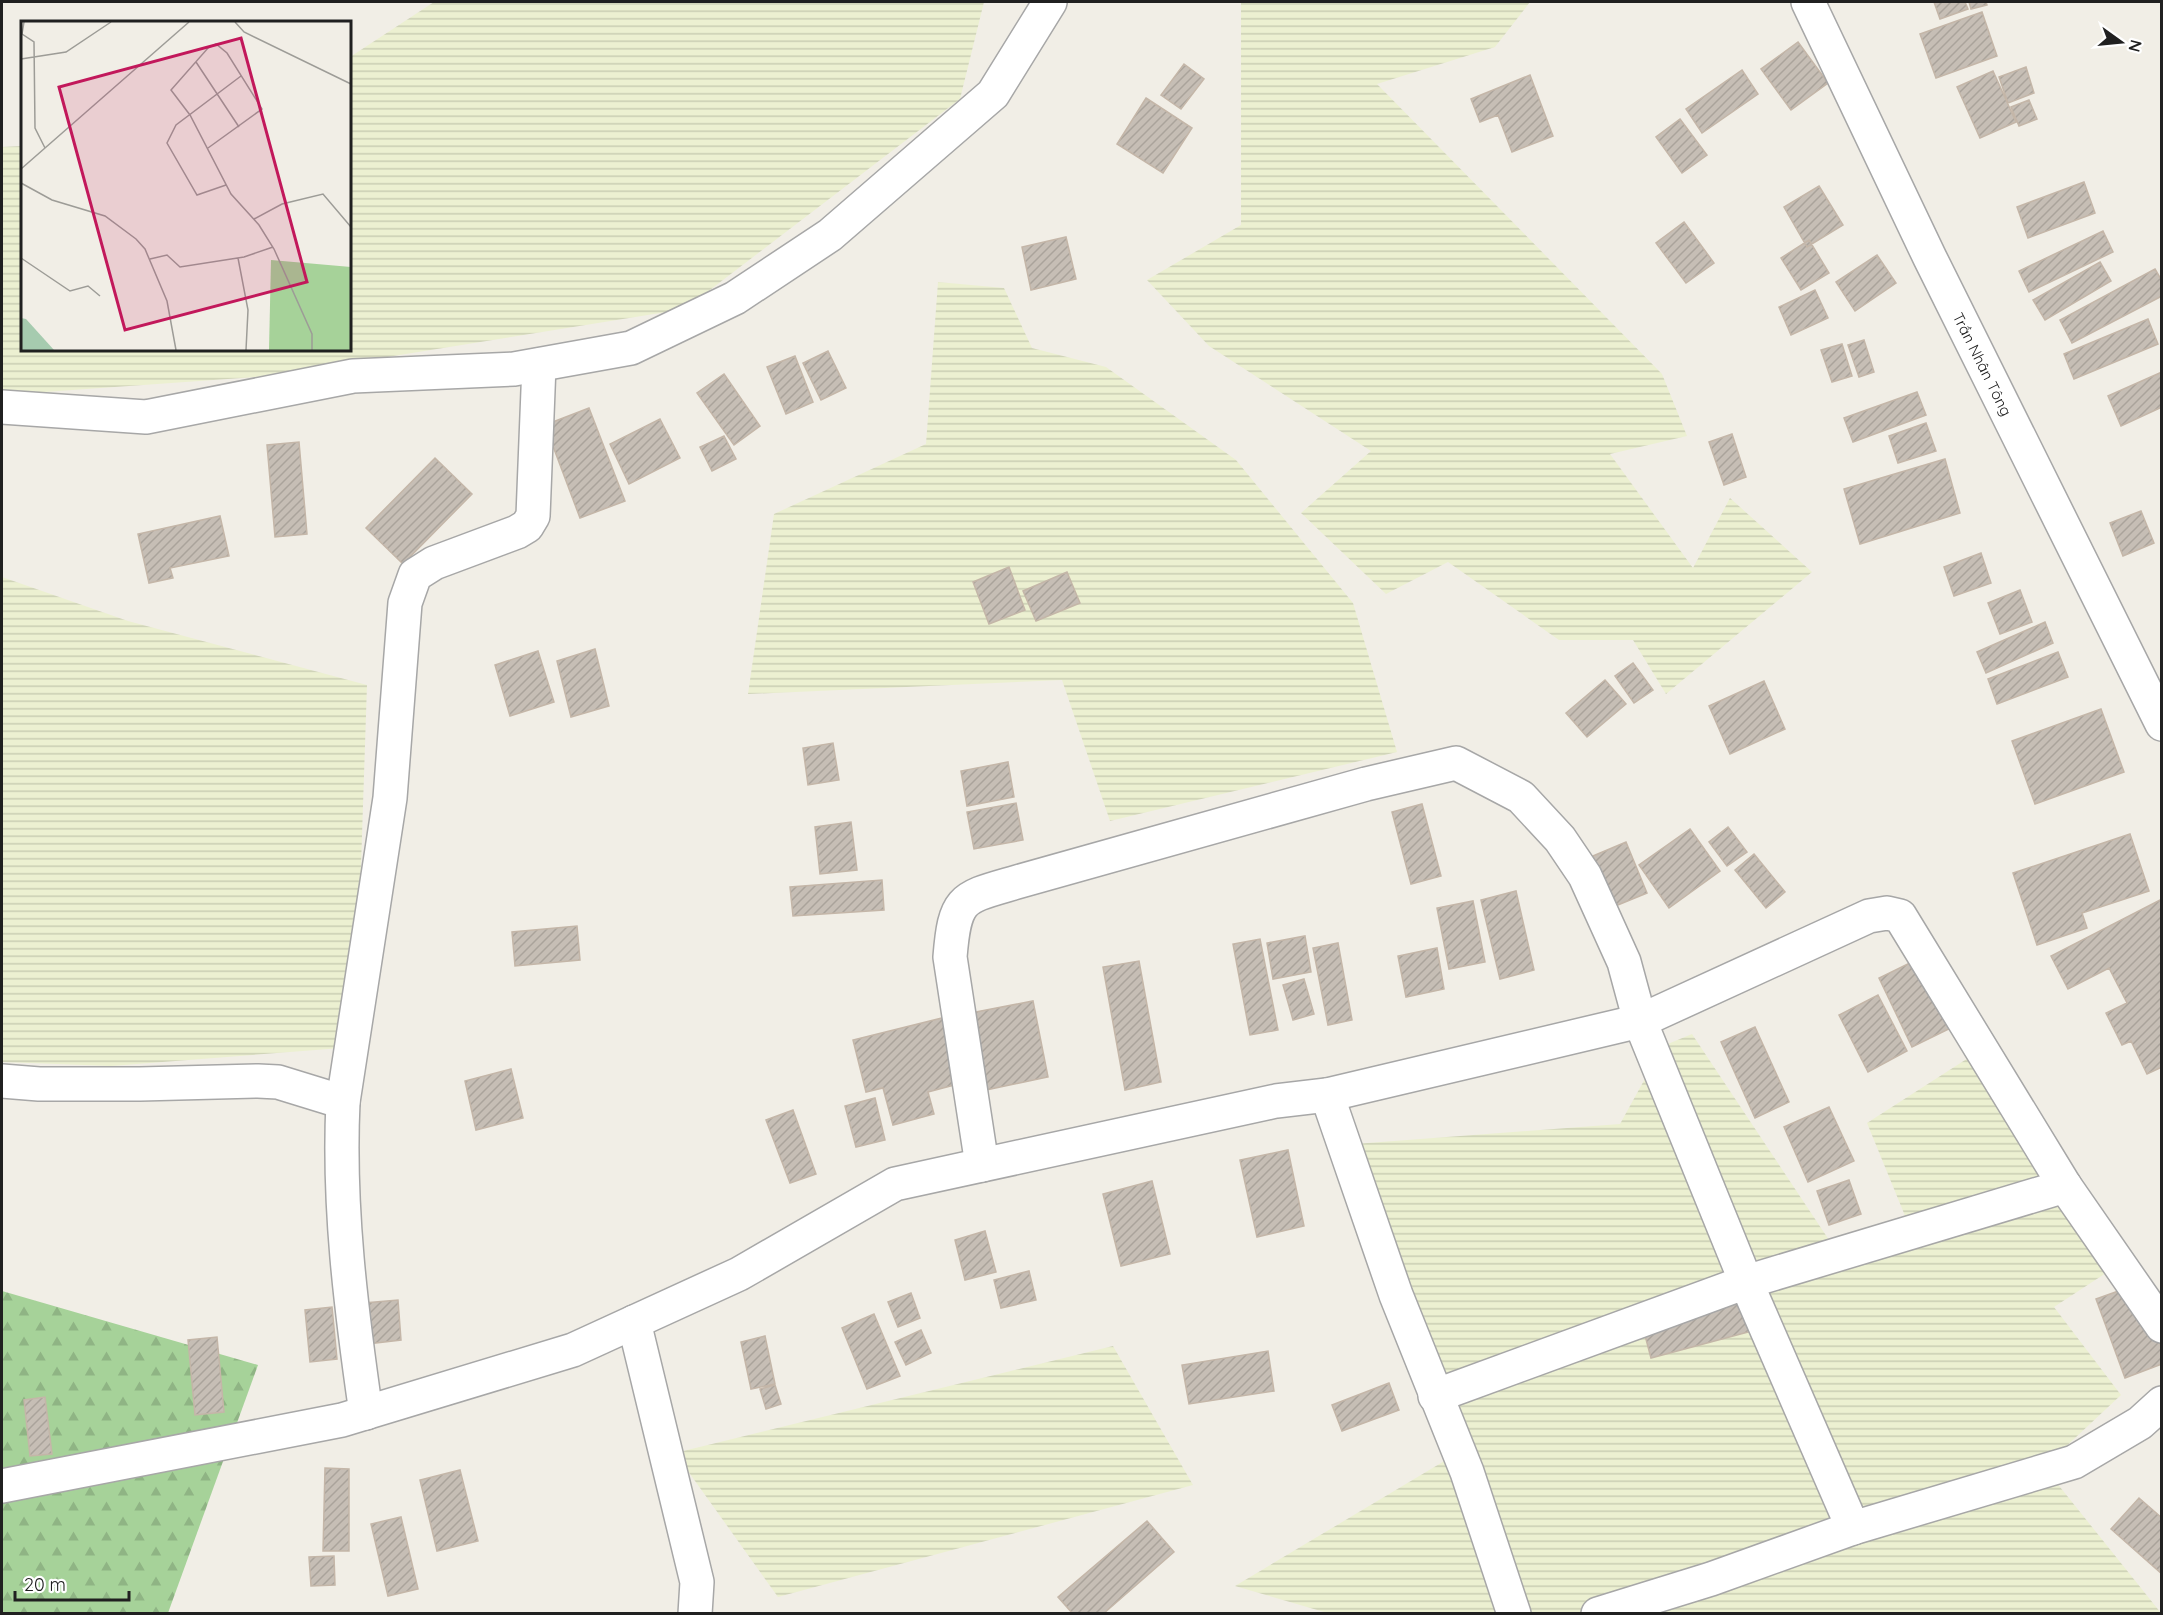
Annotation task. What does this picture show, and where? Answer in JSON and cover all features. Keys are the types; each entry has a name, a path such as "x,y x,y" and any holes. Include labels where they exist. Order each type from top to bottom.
{"street":[{"path":"2,406 146,417 353,376 514,369 631,348 735,298 830,235 993,94 1050,2"},
{"name":"Trần Nhân Tông","path":"1808,2 1930,258 2162,724"},
{"path":"366,1413 350,1299 345,1234 341,1150 343,1102 390,798 405,603 416,575 424,569 434,563 517,532 527,526 533,516 539,365"},
{"path":"982,1164 950,957 952,926 964,902 973,895 1062,869 1366,784 1456,763 1521,797 1566,848 1585,876 1624,962 1640,1021 1746,1282 1853,1528"},
{"path":"2,1486 366,1413 573,1350 740,1274 895,1184 1276,1101 1327,1095 1640,1021 1869,916 1887,913 1900,916 2065,1186 2162,1326"},
{"path":"2,1081 39,1084 278,1082 343,1102"},
{"path":"1327,1095 1396,1295 1467,1472 1514,1614"},
{"path":"1435,1396 1746,1282 2065,1186"},
{"path":"634,1322 697,1582 695,1614"},
{"path":"1598,1614 1711,1579 1853,1528 2074,1462 2140,1423 2162,1403"}],"green space":[{"path":"434,2 984,2 960,99 685,309 269,376 2,395 2,147 21,146 21,351 351,351 351,56"},
{"path":"1241,2 1530,2 1495,47 1377,84 1662,374 1687,436 1610,454 1693,568 1730,498 1812,572 1666,694 1633,640 1559,640 1448,562 1386,594 1301,513 1371,451 1209,346 1147,280 1241,225"},
{"path":"938,282 1004,288 1032,348 1106,367 1236,460 1353,603 1397,752 1110,821 1062,680 748,694 774,514 926,444"},
{"path":"2,577 128,621 367,685 355,1047 111,1066 2,1062"},
{"path":"1692,1034 1831,1243 1910,1228 1867,1123 1976,1053 2132,1256 2054,1307 2121,1395 2044,1467 2161,1613 1331,1614 1235,1586 1446,1460 1341,1145 1620,1124 1663,1046"},
{"path":"2,1291 258,1365 168,1613 2,1613"},
{"path":"1113,1346 1193,1485 778,1597 675,1453"}],"building":[{"path":"1934,2 1965,2 1968,9 1940,19"},
{"path":"1969,2 1986,2 1987,5 1971,9"},
{"path":"1982,12 1997,56 1936,78 1920,34"},
{"path":"1798,42 1828,83 1791,110 1761,69"},
{"path":"1184,64 1204,79 1181,109 1161,95"},
{"path":"2026,67 2034,93 2008,103 1999,77"},
{"path":"1742,70 1758,94 1702,133 1686,109"},
{"path":"1993,71 2016,122 1980,138 1957,87"},
{"path":"1530,75 1553,136 1512,152 1498,115 1480,122 1471,99"},
{"path":"1146,98 1192,128 1163,173 1117,144"},
{"path":"2029,100 2037,119 2019,126 2011,107"},
{"path":"1680,119 1707,155 1682,173 1656,137"},
{"path":"2084,182 2095,213 2028,238 2017,207"},
{"path":"1819,186 1843,225 1807,247 1784,207"},
{"path":"1684,222 1714,263 1686,283 1656,243"},
{"path":"2103,231 2113,252 2029,292 2019,271"},
{"path":"1066,237 1076,279 1031,290 1022,247"},
{"path":"1809,240 1829,273 1801,290 1781,258"},
{"path":"1877,255 1896,283 1855,311 1836,282"},
{"path":"2100,262 2111,281 2045,320 2033,300"},
{"path":"2155,269 2162,281 2162,296 2072,343 2060,320"},
{"path":"1815,290 1828,318 1791,335 1779,307"},
{"path":"2148,319 2158,344 2074,379 2064,354"},
{"path":"1864,340 1874,372 1859,377 1848,345"},
{"path":"1842,344 1852,376 1832,382 1821,350"},
{"path":"828,351 846,388 821,400 803,363"},
{"path":"795,356 813,402 786,414 767,367"},
{"path":"2162,372 2162,407 2121,426 2108,396"},
{"path":"724,374 760,426 734,445 697,393"},
{"path":"1917,392 1926,415 1853,442 1844,418"},
{"path":"589,408 625,501 580,518 545,425"},
{"path":"660,419 680,458 629,484 610,444"},
{"path":"1926,423 1936,451 1898,463 1889,436"},
{"path":"1732,434 1746,477 1724,485 1709,442"},
{"path":"724,436 736,459 712,471 700,447"},
{"path":"299,442 307,534 275,537 267,445"},
{"path":"435,458 472,494 403,564 366,528"},
{"path":"1945,459 1960,513 1860,544 1844,489"},
{"path":"2141,511 2154,543 2123,556 2110,523"},
{"path":"220,516 229,556 170,568 173,578 149,583 138,534"},
{"path":"1981,553 1991,583 1954,596 1944,567"},
{"path":"1009,567 1025,610 989,624 973,582"},
{"path":"1067,572 1080,603 1036,621 1023,591"},
{"path":"2020,590 2032,622 2000,634 1988,603"},
{"path":"2045,622 2053,643 1986,673 1977,652"},
{"path":"595,649 609,706 571,717 557,661"},
{"path":"538,651 554,702 510,716 495,665"},
{"path":"2058,652 2068,677 1997,704 1988,679"},
{"path":"1633,663 1653,690 1634,703 1615,676"},
{"path":"1605,680 1626,704 1587,737 1566,713"},
{"path":"1764,681 1785,729 1730,754 1709,706"},
{"path":"2101,709 2124,772 2035,804 2012,741"},
{"path":"833,743 839,780 808,785 803,748"},
{"path":"1008,762 1014,797 967,806 961,771"},
{"path":"1016,803 1023,840 974,849 967,812"},
{"path":"1422,804 1441,876 1411,884 1392,812"},
{"path":"851,822 857,870 820,874 815,827"},
{"path":"1728,827 1747,852 1727,866 1709,842"},
{"path":"1690,829 1720,871 1669,908 1639,865"},
{"path":"2130,834 2149,891 2082,913 2087,928 2037,945 2013,873"},
{"path":"1626,842 1647,893 1613,907 1593,856"},
{"path":"1754,854 1785,892 1766,908 1735,870"},
{"path":"882,880 884,910 793,916 790,887"},
{"path":"1516,891 1534,970 1500,979 1481,900"},
{"path":"2162,899 2162,1067 2147,1074 2131,1041 2122,1045 2106,1013 2127,1003 2109,968 2068,989 2051,956"},
{"path":"1473,901 1485,962 1449,969 1437,908"},
{"path":"577,926 580,960 515,966 512,932"},
{"path":"1305,936 1311,972 1273,979 1267,943"},
{"path":"1260,939 1278,1030 1250,1035 1233,944"},
{"path":"1338,943 1352,1020 1328,1025 1313,948"},
{"path":"1437,948 1444,989 1406,997 1398,956"},
{"path":"1922,957 1955,1026 1912,1047 1879,978"},
{"path":"1139,961 1161,1082 1125,1090 1103,967"},
{"path":"1304,979 1314,1014 1293,1020 1283,985"},
{"path":"1878,995 1907,1051 1868,1072 1839,1015"},
{"path":"1033,1001 1048,1077 981,1091 965,1014"},
{"path":"946,1017 962,1083 928,1092 934,1114 893,1125 883,1088 866,1092 853,1040"},
{"path":"1755,1027 1789,1102 1755,1118 1721,1042"},
{"path":"511,1069 523,1118 476,1130 465,1081"},
{"path":"875,1098 885,1140 856,1147 845,1106"},
{"path":"1829,1107 1854,1161 1808,1182 1784,1127"},
{"path":"793,1110 816,1174 790,1183 766,1120"},
{"path":"1288,1150 1304,1226 1257,1237 1240,1160"},
{"path":"1849,1180 1861,1214 1829,1225 1817,1191"},
{"path":"1152,1181 1170,1254 1121,1266 1103,1194"},
{"path":"985,1231 996,1272 965,1280 955,1240"},
{"path":"1029,1271 1036,1300 1001,1308 994,1280"},
{"path":"2138,1284 2162,1349 2162,1364 2125,1378 2096,1299"},
{"path":"911,1293 920,1318 898,1327 888,1302"},
{"path":"1743,1296 1752,1331 1651,1358 1642,1324"},
{"path":"398,1300 401,1340 368,1344 364,1303"},
{"path":"332,1307 337,1359 310,1362 305,1310"},
{"path":"874,1314 900,1376 867,1389 842,1328"},
{"path":"921,1330 931,1353 906,1365 895,1342"},
{"path":"765,1336 775,1384 751,1389 741,1342"},
{"path":"217,1337 224,1412 195,1415 188,1340"},
{"path":"1268,1351 1274,1391 1189,1404 1182,1365"},
{"path":"1389,1383 1399,1410 1342,1431 1332,1405"},
{"path":"775,1385 781,1404 766,1409 760,1389"},
{"path":"45,1397 52,1454 30,1456 24,1400"},
{"path":"325,1468 349,1469 349,1551 323,1551"},
{"path":"460,1470 478,1541 437,1551 420,1480"},
{"path":"2139,1498 2162,1518 2162,1574 2111,1529"},
{"path":"401,1517 418,1589 388,1596 371,1524"},
{"path":"1147,1521 1174,1552 1103,1614 1073,1614 1058,1597"},
{"path":"334,1556 335,1585 311,1586 309,1557"}]}
